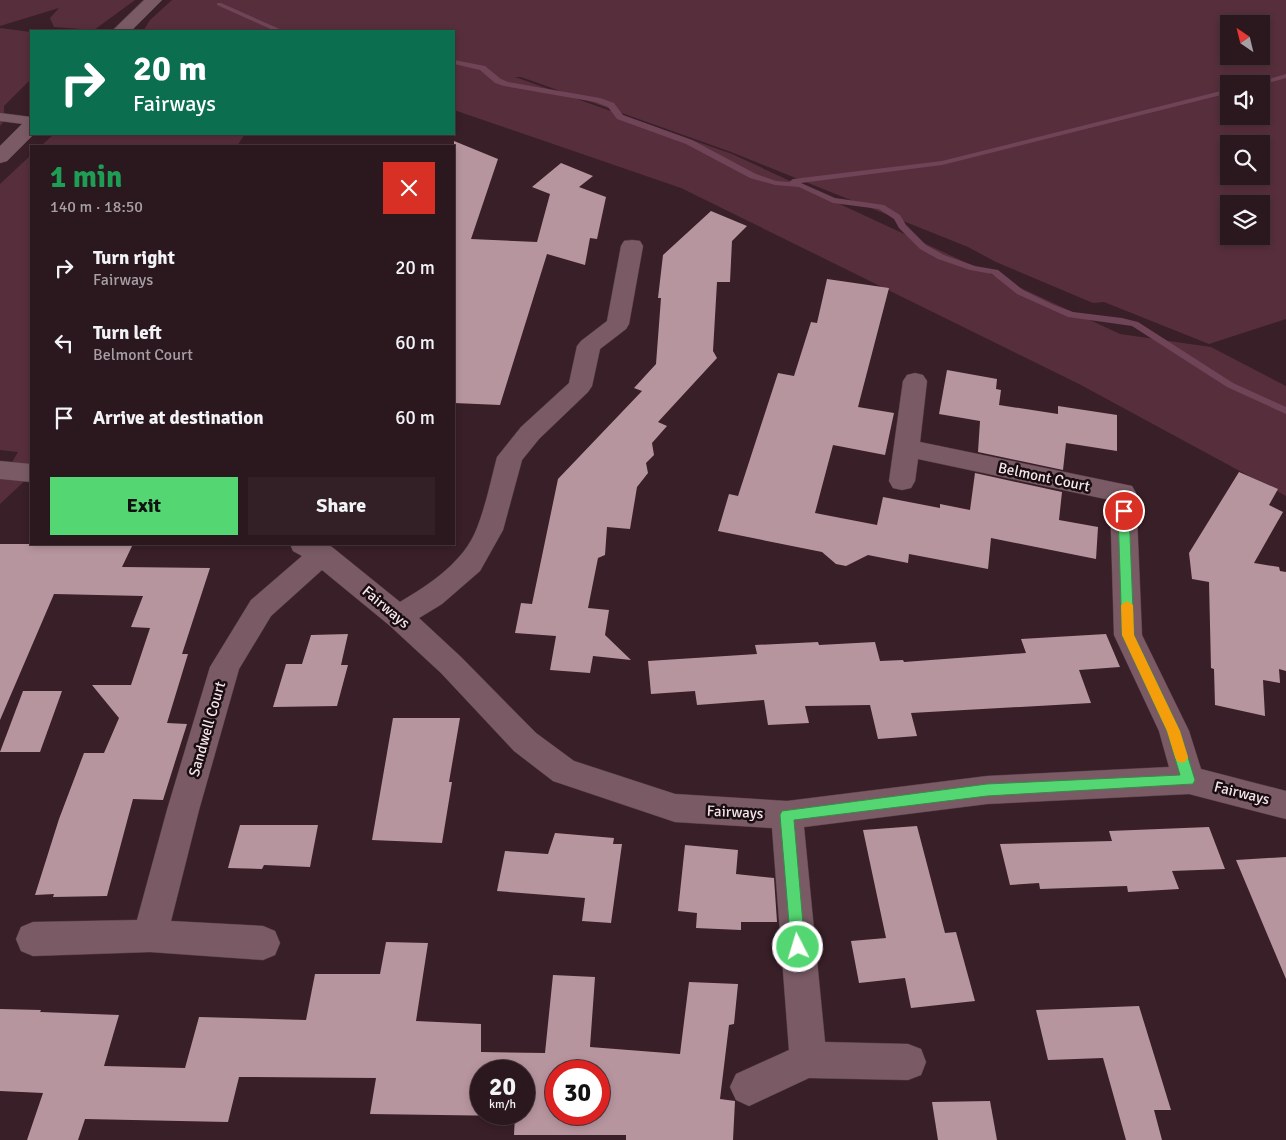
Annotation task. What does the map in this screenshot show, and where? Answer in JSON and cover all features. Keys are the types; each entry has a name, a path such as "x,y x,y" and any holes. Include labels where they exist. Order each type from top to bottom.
{"street":[{"path":"124,28 154,0"},
{"path":"0,157 30,127"},
{"path":"400,617 432,596 470,564 490,530 510,457 530,433 580,386 589,346 618,324 632,246"},
{"path":"902,480 915,382"},
{"name":"Belmont Court","path":"907,448 1123,493 1128,635 1174,731 1188,780"},
{"path":"0,470 30,473"},
{"name":"Fairways","path":"312,549 400,617 451,665 525,742 564,772 675,808 787,815 987,790 1188,780 1286,805"},
{"name":"Sandwell Court","path":"150,936 183,810 225,667 261,608 312,549"},
{"path":"787,815 808,1060"},
{"path":"33,939 150,936 263,943"},
{"path":"749,1087 808,1060 908,1062"}],"lane":[{"path":"0,117 30,121"}],"shaded area":[{"path":"0,0 135,0 94,30 54,27 50,18 59,8 0,26"},
{"path":"172,0 1286,0 1286,319 1209,344 1104,302 1093,303 996,262 968,247 731,152 521,77 515,77 732,154 1120,334 1211,347 1286,386 1286,496 1079,384 681,188 455,110 455,30 144,30 150,20"},
{"path":"0,28 30,32 30,80 4,106 4,121 0,126"},
{"path":"53,135 244,135 238,145 42,145"},
{"path":"30,156 30,476 0,504 0,470 7,471 18,452 0,450 0,184"}],"building":[{"path":"454,141 498,159 471,239 537,242 550,194 532,187 561,163 593,176 579,187 606,197 597,239 590,238 585,265 547,254 500,405 455,403"},
{"path":"711,211 747,226 732,241 730,282 717,282 713,351 717,358 658,422 667,426 652,443 654,455 646,463 648,473 637,487 630,529 607,527 605,555 598,558 588,608 609,610 605,635 631,660 593,656 590,673 550,670 556,636 515,633 521,603 532,604 558,479 642,391 634,388 656,364 661,298 658,298 663,255"},
{"path":"827,279 889,288 858,407 894,413 885,455 833,445 815,513 877,525 883,497 940,508 940,504 970,510 975,473 1062,492 1059,520 1098,527 1096,559 991,538 988,569 909,554 908,563 868,555 846,566 836,564 822,552 718,531 729,494 738,496 778,373 794,376 811,322 817,323"},
{"path":"947,370 997,379 996,389 1001,390 999,405 1058,414 1058,406 1117,415 1117,451 1066,443 1063,470 978,452 980,421 939,414"},
{"path":"1239,472 1278,489 1269,505 1283,512 1254,563 1279,567 1280,571 1286,572 1286,671 1279,669 1280,683 1263,680 1265,716 1215,705 1214,669 1211,668 1209,582 1192,579 1189,553"},
{"path":"0,544 133,545 122,567 210,568 182,654 188,654 167,723 187,724 163,800 133,799 107,896 53,897 54,894 35,895 59,819 84,753 104,753 119,718 92,685 131,685 150,628 131,627 143,596 54,594 0,720"},
{"path":"348,634 341,665 348,665 337,706 273,707 286,664 302,664 311,635"},
{"path":"1106,634 1120,667 1079,670 1091,703 911,713 917,736 878,739 870,705 805,706 809,723 768,725 764,700 697,705 695,691 651,694 648,661 757,654 755,645 818,642 819,645 875,642 880,661 903,660 904,662 1026,653 1021,639"},
{"path":"23,691 62,691 40,752 0,752"},
{"path":"393,718 460,718 449,782 452,782 442,843 372,840"},
{"path":"240,825 318,825 310,867 264,865 262,869 228,868"},
{"path":"917,826 945,933 956,932 975,1001 911,1008 905,978 859,983 851,941 886,938 863,830"},
{"path":"1209,827 1225,869 1172,871 1179,889 1128,892 1127,886 1040,889 1039,883 1010,885 1000,844 1112,841 1109,831"},
{"path":"555,833 614,838 613,844 622,844 611,923 582,921 585,898 497,891 505,851 548,854"},
{"path":"685,845 738,850 736,874 774,878 777,922 741,922 741,930 696,928 697,913 678,911"},
{"path":"1286,857 1286,979 1236,860"},
{"path":"386,942 428,943 416,1021 481,1024 481,1052 545,1053 553,975 595,977 590,1047 680,1054 689,982 738,984 734,1024 729,1025 720,1099 735,1101 733,1140 626,1140 626,1135 514,1135 515,1125 535,1125 535,1060 470,1060 470,1115 370,1114 376,1078 239,1077 228,1122 85,1119 78,1140 27,1140 43,1093 0,1091 0,1009 119,1015 104,1066 185,1068 199,1017 306,1020 315,974 380,974"},
{"path":"1139,1006 1171,1110 1154,1110 1162,1140 1126,1140 1103,1058 1048,1060 1036,1010"},
{"path":"990,1101 997,1140 938,1140 932,1102"}],"waterway":[{"path":"219,4 278,30"},
{"path":"455,62 482,68 498,81 507,84 597,100 611,105 620,117 689,142 753,176 775,183 801,185 833,200 881,207 897,217 902,226 923,247 941,257 973,268 995,272 1020,292 1071,315 1135,324 1230,385 1286,411"},
{"path":"1270,80 1286,76"},
{"path":"793,181 942,163 1220,93"}],"slow traffic":[{"path":"1127,605 1128,635 1174,731 1182,757"}],"route":[{"path":"798,947 787,815 987,790 1188,780 1174,731 1128,635 1124,511"}]}
